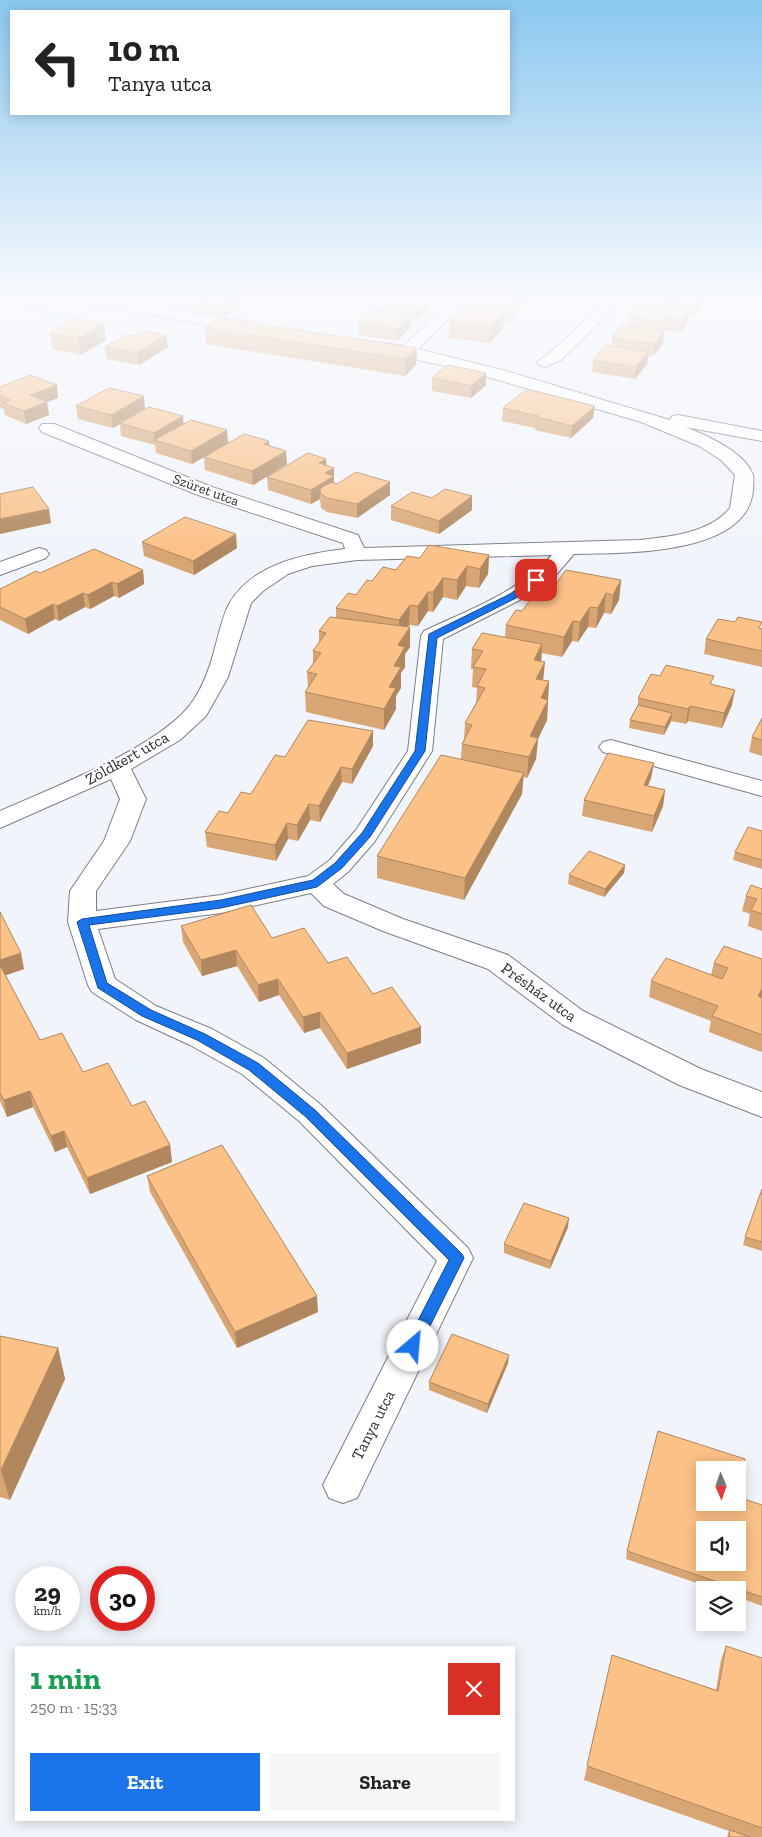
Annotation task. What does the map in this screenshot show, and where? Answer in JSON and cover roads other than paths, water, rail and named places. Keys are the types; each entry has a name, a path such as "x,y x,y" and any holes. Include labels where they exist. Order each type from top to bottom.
{"street":[{"path":"529,384 629,413 762,436"},
{"name":"Zöldkert utca","path":"0,820 117,766 159,743 191,718 218,681 235,617 243,599 256,586 282,568 316,558 357,554 568,549 670,544 695,536 726,522 738,511 744,475 738,464 725,454 690,435 629,413"},
{"name":"Szüret utca","path":"48,428 204,491 351,540 357,554"},
{"path":"82,922 221,904 317,883 339,866 366,835 420,751 432,636 513,596 548,572 568,549"},
{"path":"0,569 39,554"},
{"path":"611,746 762,789"},
{"name":"Tanya utca","path":"117,766 133,799 117,841 83,891 82,922 102,985 146,1013 201,1037 253,1066 310,1113 456,1258 342,1485"},
{"name":"Présház utca","path":"317,883 334,900 393,925 498,962 573,1018 690,1077 762,1105"}]}
